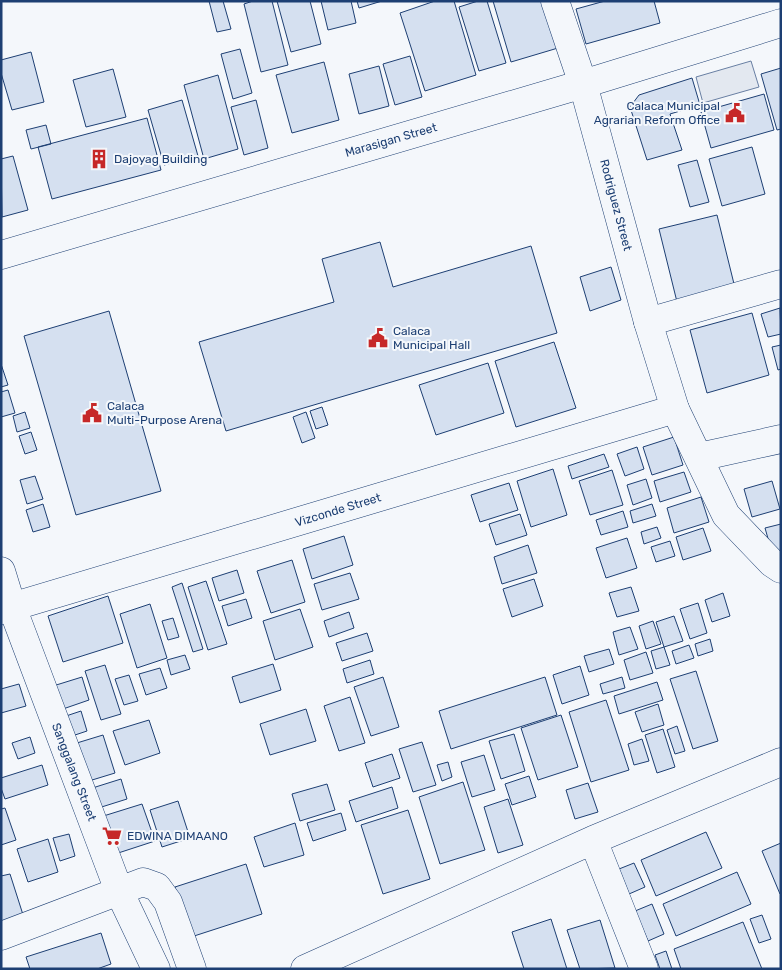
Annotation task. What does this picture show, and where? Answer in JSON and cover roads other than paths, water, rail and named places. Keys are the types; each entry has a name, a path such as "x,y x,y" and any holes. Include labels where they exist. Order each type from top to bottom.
{"street":[{"name":"Rodriguez Street","path":"555,1 583,84 648,322 675,409 726,515 781,569"},
{"name":"Marasigan Street","path":"1,255 583,84 781,23"},
{"path":"648,322 781,284"},
{"name":"Vizconde Street","path":"7,608 675,409"},
{"path":"699,457 781,439"},
{"name":"Sanggalang Street","path":"1,571 7,608 119,891 156,969"},
{"path":"305,969 593,840 781,762"},
{"path":"593,840 644,969"},
{"path":"1,936 142,882 158,887 168,902 192,969"}],"place":[{"name":"Calaca Municipal Agrarian Reform Office","path":"735,113"},
{"name":"Dajoyag Building","path":"99,159"},
{"name":"Calaca Municipal Hall","path":"378,338"},
{"name":"Calaca Multi-Purpose Arena","path":"92,413"},
{"name":"EDWINA DIMAANO","path":"112,836"}]}
